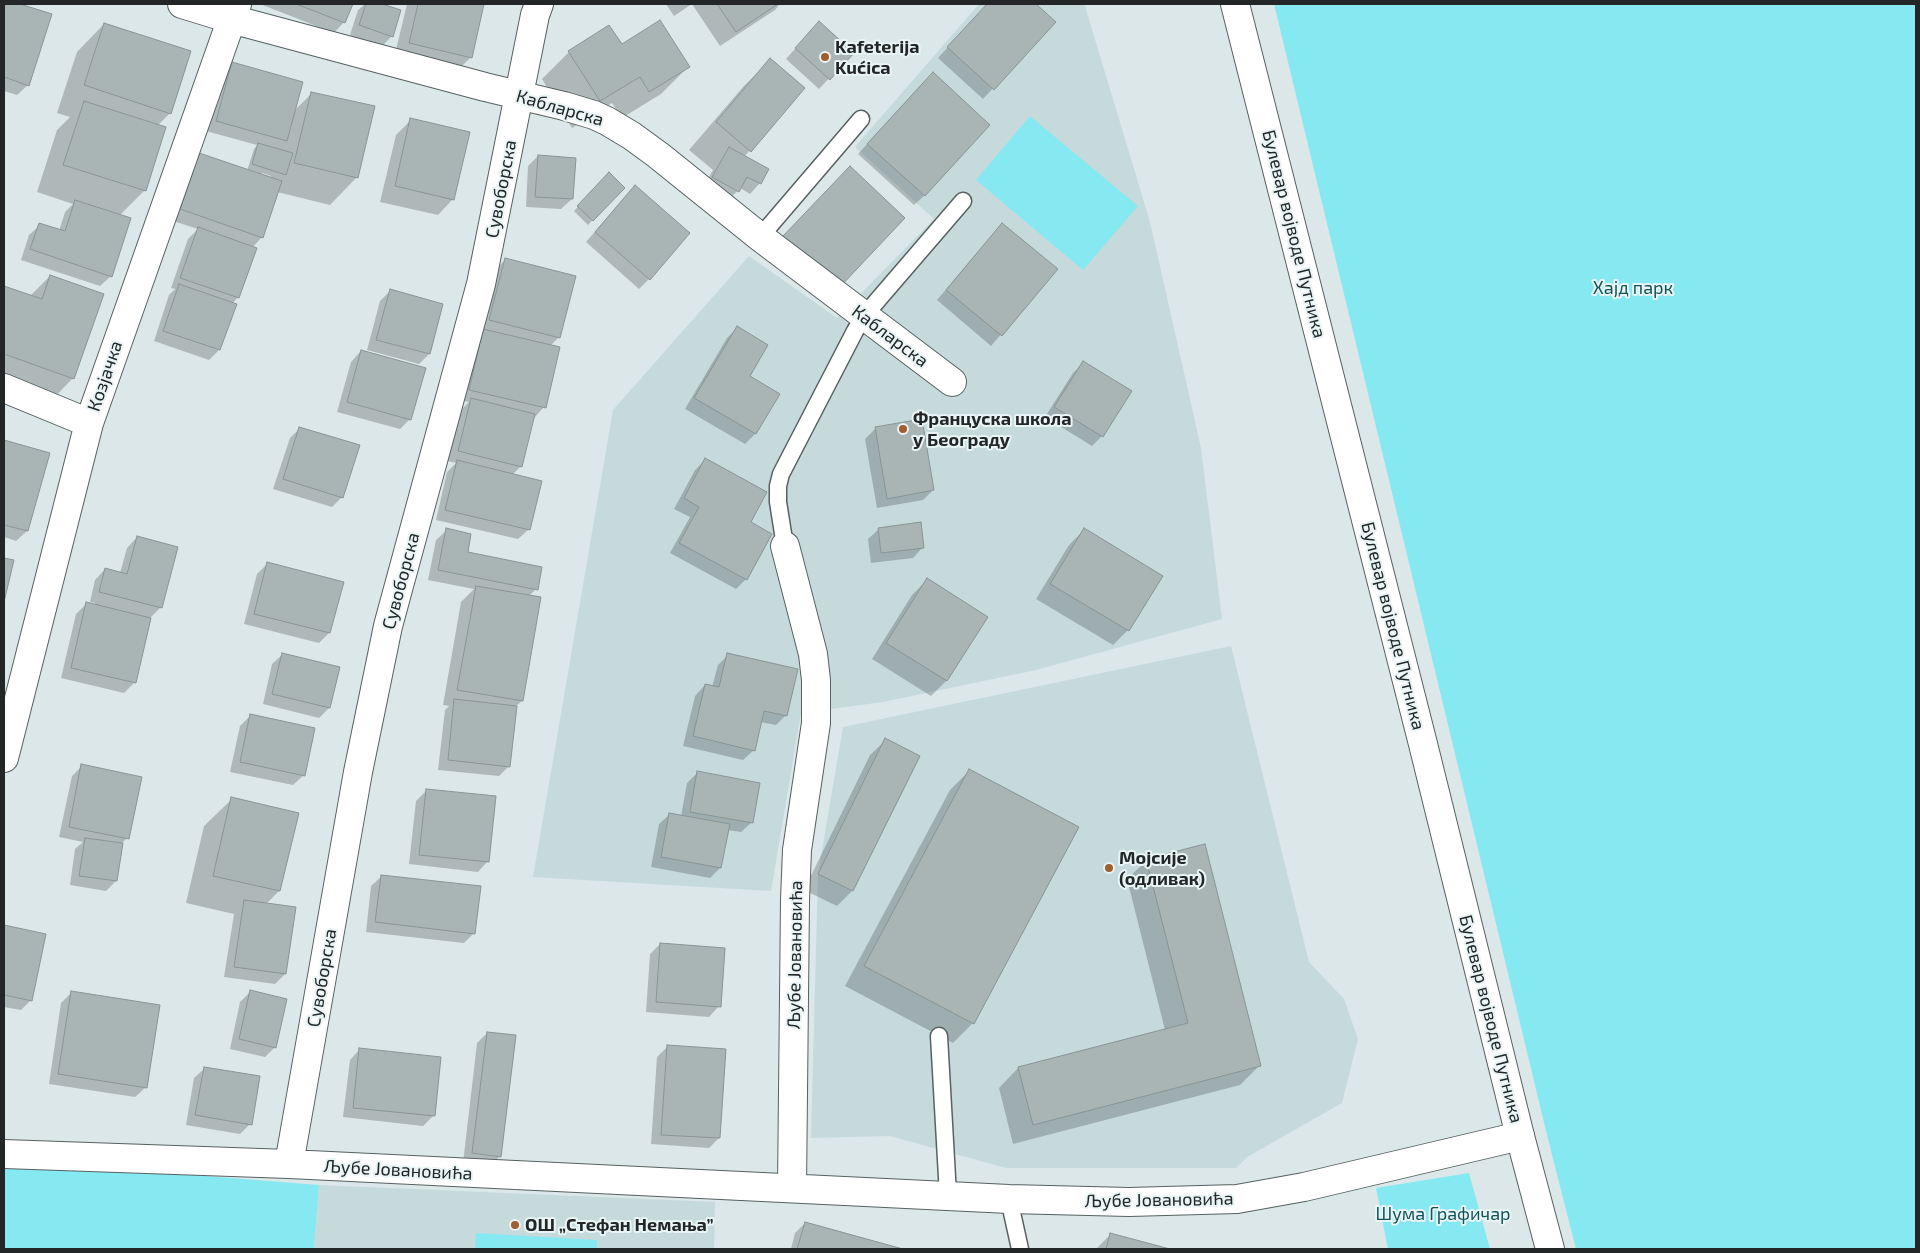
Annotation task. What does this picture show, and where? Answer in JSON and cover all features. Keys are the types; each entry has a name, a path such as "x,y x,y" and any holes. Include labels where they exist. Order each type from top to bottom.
{"street":[{"name":"Кабларска","path":"182,4 234,12 519,96 594,114 618,127 658,155 760,237 952,382"},
{"name":"Сувоборска","path":"289,1164 358,772 385,643 481,284 535,15 539,4"},
{"name":"Булевар војводе Путника","path":"1235,4 1550,1249"},
{"name":"Козјачка","path":"6,744 89,423 234,12"},
{"path":"4,388 89,423"},
{"name":"Љубе Јовановића","path":"785,546 813,654 816,680 816,723 798,842 795,900 792,1188"},
{"name":"Љубе Јовановића","path":"4,1154 289,1164 1129,1202 1237,1200 1304,1187 1520,1136"}],"lane":[{"path":"760,237 861,119"},
{"path":"785,546 778,502 778,486 781,474 855,331 864,316 964,201"},
{"path":"939,1036 948,1195"},
{"path":"1009,1198 1020,1249"}],"shaded area":[{"name":"Француска школа у Београду","path":"979,4 1082,4 1085,6 1150,222 1201,448 1222,619 1036,670 883,702 801,713 771,891 533,877 613,410 749,256 837,318 934,219 855,147"},
{"path":"1231,646 1309,962 1344,999 1358,1039 1342,1103 1247,1157 1236,1168 1006,1168 890,1136 811,1138 818,874 843,727"},
{"name":"ОШ „Стефан Немања”","path":"319,1185 715,1202 714,1249 314,1249"}],"green space":[{"name":"Хајд парк","path":"1274,4 1916,4 1916,1249 1576,1249"},
{"path":"1030,116 1138,206 1083,270 976,180"},
{"path":"4,1160 319,1185 314,1249 4,1249"},
{"name":"Шума Графичар","path":"1469,1173 1490,1249 1388,1249 1376,1188"},
{"path":"476,1233 597,1240 597,1249 475,1249"}],"building":[{"path":"4,4 20,4 52,14 29,86 4,77"},
{"path":"296,4 353,4 345,23"},
{"path":"366,4 382,4 401,10 393,37 359,25"},
{"path":"418,4 484,4 472,58 409,43"},
{"path":"717,4 778,4 736,32"},
{"path":"987,4 1036,4 1056,22 994,90 947,47"},
{"path":"660,20 690,67 649,92 640,77 600,101 568,51 609,25 622,44"},
{"path":"819,21 854,53 830,80 795,48"},
{"path":"104,23 191,51 171,114 84,85"},
{"path":"770,58 805,88 751,152 716,122"},
{"path":"232,62 303,82 287,141 216,121"},
{"path":"933,72 990,125 925,196 867,144"},
{"path":"311,92 375,106 358,178 294,163"},
{"path":"84,101 166,127 146,191 63,165"},
{"path":"410,118 470,132 454,200 395,186"},
{"path":"258,143 293,153 286,175 252,164"},
{"path":"729,147 769,169 761,184 747,177 739,192 712,177"},
{"path":"199,153 282,181 263,238 180,209"},
{"path":"538,155 576,158 573,199 535,197"},
{"path":"850,166 905,218 839,288 783,236"},
{"path":"609,172 625,188 593,221 577,206"},
{"path":"635,185 690,233 650,280 595,232"},
{"path":"75,200 131,218 112,277 30,249 39,223 65,231"},
{"path":"1002,223 1058,269 1002,336 946,290"},
{"path":"198,227 257,248 239,298 180,278"},
{"path":"505,258 576,276 560,338 489,320"},
{"path":"50,275 104,294 74,379 4,354 4,286 42,299"},
{"path":"179,284 237,304 220,350 163,331"},
{"path":"390,289 443,304 430,354 376,340"},
{"path":"737,326 768,345 750,376 780,394 756,434 694,398"},
{"path":"483,329 560,347 546,408 469,390"},
{"path":"361,350 426,368 411,420 347,402"},
{"path":"1083,361 1132,391 1103,437 1054,407"},
{"path":"471,398 535,414 522,467 458,451"},
{"path":"922,419 934,490 887,499 875,427"},
{"path":"299,427 360,445 343,498 283,479"},
{"path":"4,440 50,453 28,531 4,525"},
{"path":"705,458 767,492 751,522 772,534 747,580 679,543 699,507 684,498"},
{"path":"457,460 542,481 530,530 445,510"},
{"path":"921,522 924,548 881,553 878,528"},
{"path":"446,528 471,534 468,552 542,567 538,590 438,570"},
{"path":"1084,528 1163,576 1129,631 1050,584"},
{"path":"137,536 178,547 162,608 99,592 105,568 127,574"},
{"path":"4,558 14,560 4,602"},
{"path":"267,562 344,582 330,633 254,614"},
{"path":"927,578 988,617 947,681 886,643"},
{"path":"476,586 541,597 523,701 457,690"},
{"path":"86,602 151,618 136,683 71,668"},
{"path":"282,653 340,667 330,708 272,694"},
{"path":"727,653 798,669 787,716 764,711 755,751 693,736 705,684 719,687"},
{"path":"454,699 517,706 510,767 448,760"},
{"path":"250,714 315,728 305,776 240,762"},
{"path":"885,738 920,756 853,891 818,874"},
{"path":"81,764 142,777 129,839 69,827"},
{"path":"969,769 1079,827 974,1024 864,966"},
{"path":"697,771 760,783 753,823 690,812"},
{"path":"426,789 496,796 489,862 419,855"},
{"path":"231,797 299,813 280,891 213,876"},
{"path":"669,813 730,824 721,868 661,857"},
{"path":"85,838 123,843 117,881 79,876"},
{"path":"1205,844 1261,1066 1033,1125 1018,1067 1188,1023 1146,859"},
{"path":"381,875 481,886 475,934 375,922"},
{"path":"244,900 296,907 286,974 234,967"},
{"path":"4,925 46,934 32,1001 4,995"},
{"path":"660,943 725,948 721,1007 656,1002"},
{"path":"250,990 287,999 276,1048 239,1039"},
{"path":"71,991 160,1005 147,1088 58,1074"},
{"path":"487,1032 516,1035 501,1157 472,1153"},
{"path":"667,1045 726,1049 720,1138 661,1135"},
{"path":"359,1048 441,1057 435,1116 353,1108"},
{"path":"204,1067 260,1076 252,1125 195,1115"},
{"path":"805,1222 903,1249 797,1249"},
{"path":"1110,1233 1170,1249 1106,1249"}],"place":[{"name":"Kafeterija Kućica","path":"825,57"},
{"name":"Француска школа у Београду","path":"903,429"},
{"name":"Мојсије (одливак)","path":"1109,868"},
{"name":"ОШ „Стефан Немања”","path":"515,1225"}]}
